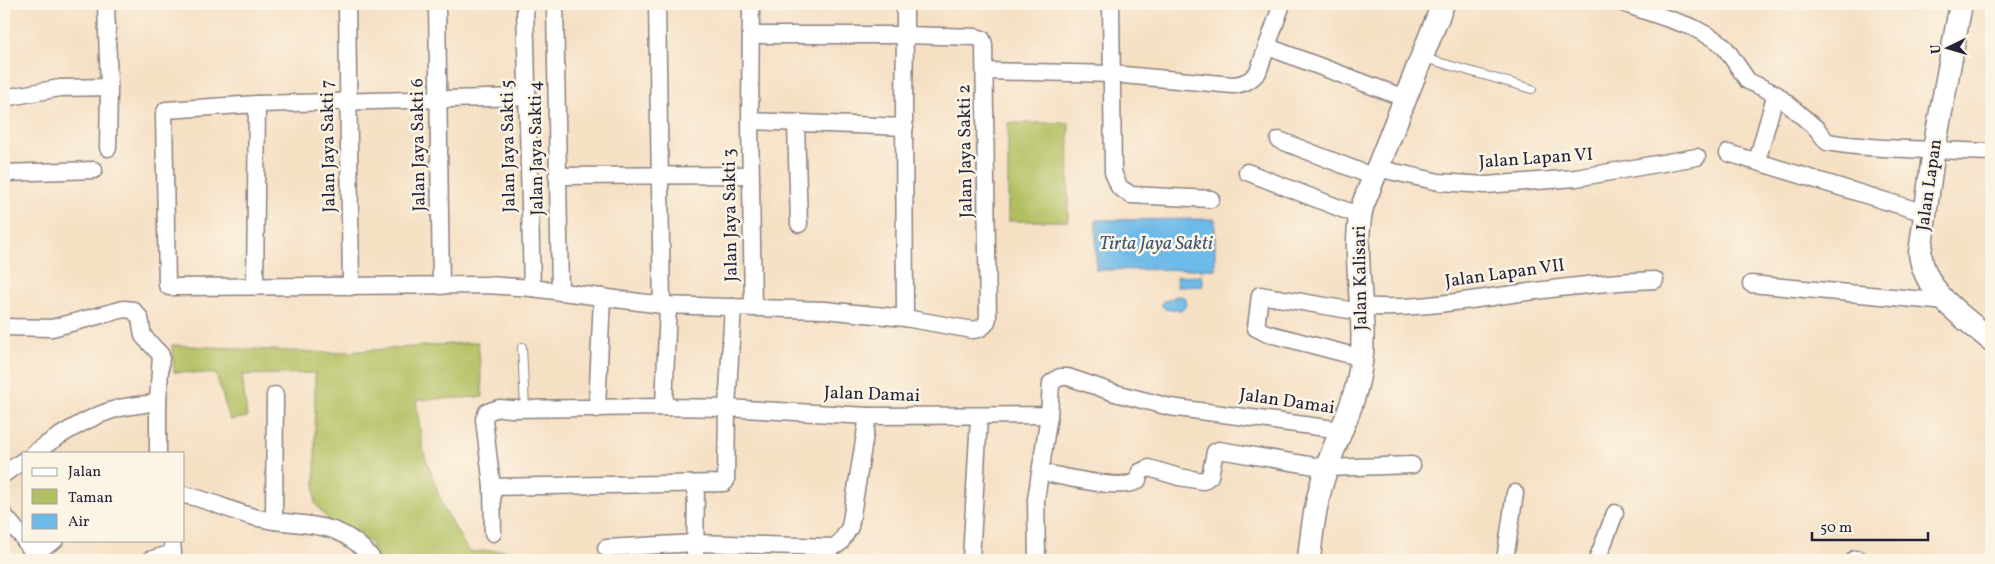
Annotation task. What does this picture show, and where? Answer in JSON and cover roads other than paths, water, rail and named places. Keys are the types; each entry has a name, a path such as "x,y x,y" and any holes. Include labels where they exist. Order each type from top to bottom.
{"street":[{"path":"106,4 109,86 108,148"},
{"name":"Jalan Jaya Sakti 7","path":"346,4 349,102 350,287"},
{"name":"Jalan Jaya Sakti 6","path":"437,4 441,286"},
{"name":"Jalan Jaya Sakti 5","path":"525,4 532,288"},
{"name":"Jalan Jaya Sakti 4","path":"555,4 560,292"},
{"path":"657,4 659,176 665,305 664,407"},
{"name":"Jalan Jaya Sakti 3","path":"751,4 750,175 753,308"},
{"path":"528,97 257,104 166,110 164,114 167,285 169,287 488,285 532,288 665,305 825,310 905,318 904,127 906,4"},
{"path":"1111,4 1113,172 1119,187 1131,195 1211,199"},
{"path":"985,71 1112,74 1232,85 1242,84 1251,80 1258,72 1282,4"},
{"name":"Jalan Kalisari","path":"1309,560 1317,499 1358,383 1362,358 1358,256 1360,216 1444,4"},
{"path":"1625,4 1692,27 1718,41 1726,49 1748,81 1755,86 1776,94 1817,129 1827,142 1894,150 1934,149 1991,152"},
{"name":"Jalan Lapan","path":"1961,4 1934,149 1920,253 1921,262 1929,282 1947,302 1991,340"},
{"path":"751,35 905,35"},
{"name":"Jalan Jaya Sakti 2","path":"905,35 976,37 982,40 985,52 988,318 986,324 980,329 973,330 905,318"},
{"path":"1268,47 1407,99"},
{"path":"4,98 60,88 109,86"},
{"path":"1757,162 1774,100"},
{"path":"255,286 257,104"},
{"path":"750,121 904,127"},
{"path":"796,123 799,224"},
{"name":"Jalan Lapan VI","path":"1279,140 1376,172 1440,182 1486,185 1576,178 1697,157"},
{"path":"1728,153 1925,212"},
{"path":"4,173 94,170"},
{"path":"1247,172 1360,216"},
{"path":"557,176 750,175"},
{"name":"Jalan Lapan VII","path":"1362,358 1266,333 1256,328 1260,295 1360,309 1452,302 1585,284 1655,280"},
{"path":"1751,284 1947,302"},
{"path":"597,409 602,297"},
{"path":"492,487 720,484 726,481 726,408 734,307"},
{"path":"4,327 52,328 124,309 133,310 140,318 143,336 161,355 158,402 158,452"},
{"name":"Jalan Damai","path":"493,533 492,487 484,419 487,412 491,409 499,408 597,409 664,407 726,408 868,416 1049,416 1051,383 1060,377 1068,377 1115,393 1170,407 1341,430"},
{"path":"274,395 274,521"},
{"path":"35,452 53,440 101,415 116,409 158,402"},
{"path":"606,548 696,543 833,547 840,543 850,527 868,416"},
{"path":"1037,560 1036,499 1049,416"},
{"path":"971,560 979,417"},
{"path":"1041,472 1091,483 1132,484 1138,480 1140,472 1149,468 1179,477 1204,481 1210,476 1215,452 1219,450 1327,468 1412,465"},
{"path":"4,474 22,461"},
{"path":"695,560 696,484"},
{"path":"1505,560 1515,493"},
{"path":"185,495 255,518 315,525 344,534 356,542 373,560"},
{"path":"1597,560 1615,513"},
{"path":"4,514 22,538"},
{"path":"30,548 49,542"},
{"path":"149,560 173,551"}],"lane":[{"path":"1422,57 1532,89"},
{"path":"522,347 524,409"}],"water":[{"name":"Tirta Jaya Sakti","path":"1215,219 1215,269 1096,270 1096,220"},
{"path":"1177,276 1202,276 1203,286 1177,287"},
{"path":"1176,296 1185,297 1186,305 1180,311 1165,309 1161,305 1163,301"}]}
